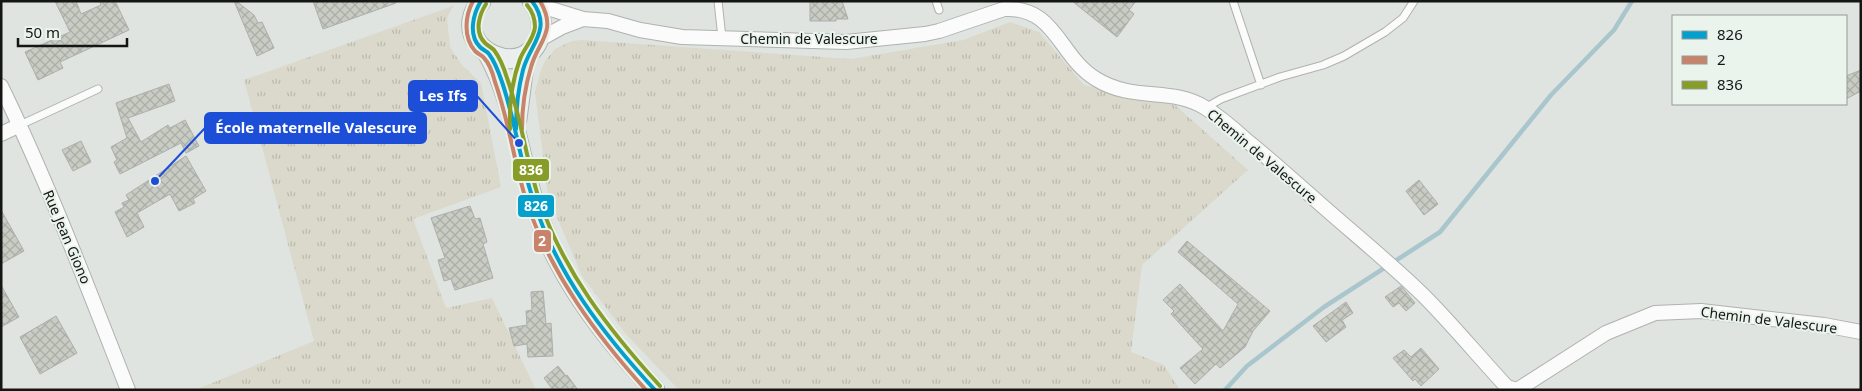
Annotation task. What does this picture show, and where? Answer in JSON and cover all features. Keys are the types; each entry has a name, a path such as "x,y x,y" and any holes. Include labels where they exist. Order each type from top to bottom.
{"main road":[{"path":"481,1 473,15 473,33 476,41 488,54 504,86 516,127 532,198 542,226 555,255 596,322 655,390"},
{"path":"516,127 522,75 533,46 541,32 542,22 533,3"},
{"path":"488,54 496,58 513,59 533,46"}],"street":[{"name":"Chemin de Valescure","path":"533,3 583,19 608,21 640,30 682,37 846,42 908,37 940,31 996,11 1014,8 1036,15 1054,31 1079,66 1086,73 1107,86 1130,93 1176,97 1205,108 1232,128 1292,178 1424,296 1507,387 1517,390 1606,333 1655,313 1701,311 1824,325 1861,332"},
{"name":"Chemin de Valescure","path":"533,46 562,27 583,19"},
{"name":"Rue Jean Giono","path":"1,86 20,125 128,390"},
{"path":"1,134 20,125"}],"lane":[{"path":"718,1 722,39"},
{"path":"936,1 938,10"},
{"path":"1233,1 1261,84"},
{"path":"1205,108 1220,99 1280,77 1323,65 1344,56 1385,32 1403,18 1414,1"},
{"path":"20,125 98,89"}],"green space":[{"path":"453,6 447,18 450,47 462,65 481,83 501,187 413,219 446,308 492,298 536,390 195,390 314,341 244,80"},
{"path":"1010,22 1039,32 1084,85 1175,105 1248,170 1142,265 1131,352 1164,365 1180,390 679,390 625,333 582,276 548,196 535,92 545,61 555,49 572,41 582,40 851,59 963,40"}],"building":[{"path":"55,1 76,1 81,14 101,5 100,1 115,1 129,30 60,62 63,68 38,80 25,52 70,32"},
{"path":"234,1 254,15 258,23 262,22 274,48 257,56"},
{"path":"313,1 396,1 396,3 323,29"},
{"path":"810,1 842,1 848,19 810,21"},
{"path":"1072,1 1136,1 1129,10 1134,14 1117,37"},
{"path":"1861,70 1861,91 1847,98 1847,76"},
{"path":"169,84 175,101 128,118 141,142 168,125 170,128 185,120 199,146 186,153 181,143 120,174 114,162 117,160 111,147 127,138 116,103"},
{"path":"81,141 91,162 73,171 62,150"},
{"path":"186,156 206,191 193,199 195,203 179,211 170,194 137,213 144,227 127,237 115,212 124,207 122,203 129,200 126,195"},
{"path":"1419,180 1438,204 1424,215 1406,191"},
{"path":"470,206 475,219 480,218 487,242 483,244 493,278 455,290 451,279 444,281 438,260 445,258 431,218"},
{"path":"1,210 24,251 1,264"},
{"path":"1187,241 1270,311 1253,331 1245,347 1220,368 1216,364 1195,384 1180,368 1203,349 1171,314 1174,311 1163,300 1180,284 1223,331 1238,304 1178,252"},
{"path":"1,285 19,317 1,327"},
{"path":"1401,286 1415,303 1406,311 1399,303 1393,307 1385,297"},
{"path":"543,291 546,324 551,323 553,356 528,357 527,344 514,346 509,328 527,325 526,311 532,310 531,292"},
{"path":"1346,302 1353,313 1342,320 1346,327 1326,342 1313,326"},
{"path":"56,316 77,353 40,374 20,337"},
{"path":"1421,348 1439,369 1421,386 1415,379 1413,381 1393,358 1404,350 1411,357"},
{"path":"558,366 578,390 553,390 544,378"}],"waterway":[{"path":"1225,390 1247,366 1324,307 1440,232 1551,95 1614,30 1632,1"}],"transit line":[{"name":"2","path":"473,1 468,13 466,26 468,39 475,51 490,66 504,112 522,188 537,229 562,279 577,302 610,348 646,390"},
{"name":"826","path":"481,1 474,18 474,37 480,47 491,57 500,75 511,111 528,185 554,252 583,301 617,347 655,390"},
{"name":"826","path":"516,129 521,77 540,28 538,11 532,1"},
{"name":"2","path":"522,129 524,98 529,75 534,58 547,29 545,12 540,1"},
{"name":"836","path":"486,4 481,13 480,34 485,43 496,53 505,71 534,184 549,225 574,275 589,298 623,343 660,386"},
{"name":"836","path":"510,129 510,111 515,76 520,59 533,36 535,27 533,15 527,5"}],"place":[{"name":"Les Ifs","path":"519,143"},
{"name":"École maternelle Valescure","path":"155,181"}]}
